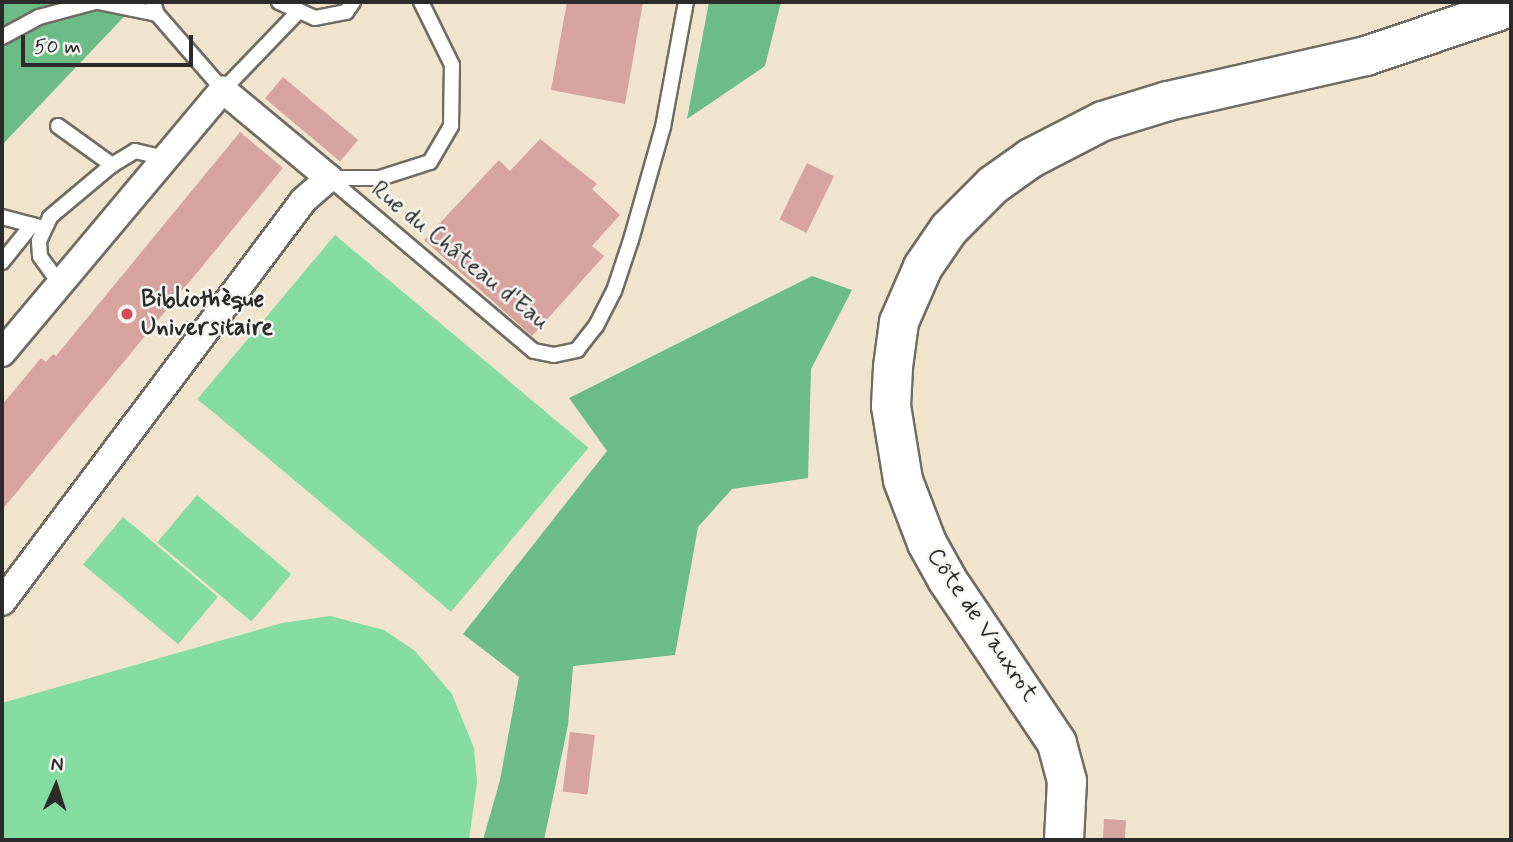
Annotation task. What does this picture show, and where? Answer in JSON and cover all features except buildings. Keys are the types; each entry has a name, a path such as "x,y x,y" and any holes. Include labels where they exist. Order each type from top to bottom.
{"main road":[{"name":"Côte de Vauxrot","path":"1064,840 1067,781 1057,743 1028,693 947,579 927,543 903,480 891,406 893,367 900,322 914,285 949,229 992,185 1031,158 1103,121 1168,101 1366,56 1511,7"}],"street":[{"path":"2,353 223,90 329,178 303,201 2,602"}],"lane":[{"path":"2,37 40,17 96,2 155,8 223,90 299,11"},
{"path":"279,2 315,18 346,12 353,2"},
{"path":"329,178 380,178 430,162 451,126 452,65 421,2"},
{"name":"Rue du Château d'Eau","path":"329,178 534,351 554,355 576,350 596,326 614,291 631,240 663,127 686,2"},
{"path":"58,126 111,165"},
{"path":"2,262 38,227 111,165 135,151 166,158"},
{"path":"2,217 38,227"},
{"path":"38,227 40,256 60,284"}],"green space":[{"path":"2,2 138,2 2,145"},
{"path":"709,2 781,2 765,66 687,119"},
{"path":"335,235 589,448 451,612 197,399"},
{"path":"812,276 852,290 811,369 808,478 732,489 698,527 675,655 573,666 568,725 544,840 483,840 500,780 519,677 463,634 607,451 569,398"},
{"path":"197,495 291,574 251,622 157,542"},
{"path":"123,517 218,597 178,644 83,564"},
{"path":"330,616 384,630 415,651 452,694 474,748 477,782 469,840 2,840 2,703 282,623"}],"place":[{"name":"Bibliothèque Universitaire","path":"127,314"}]}
